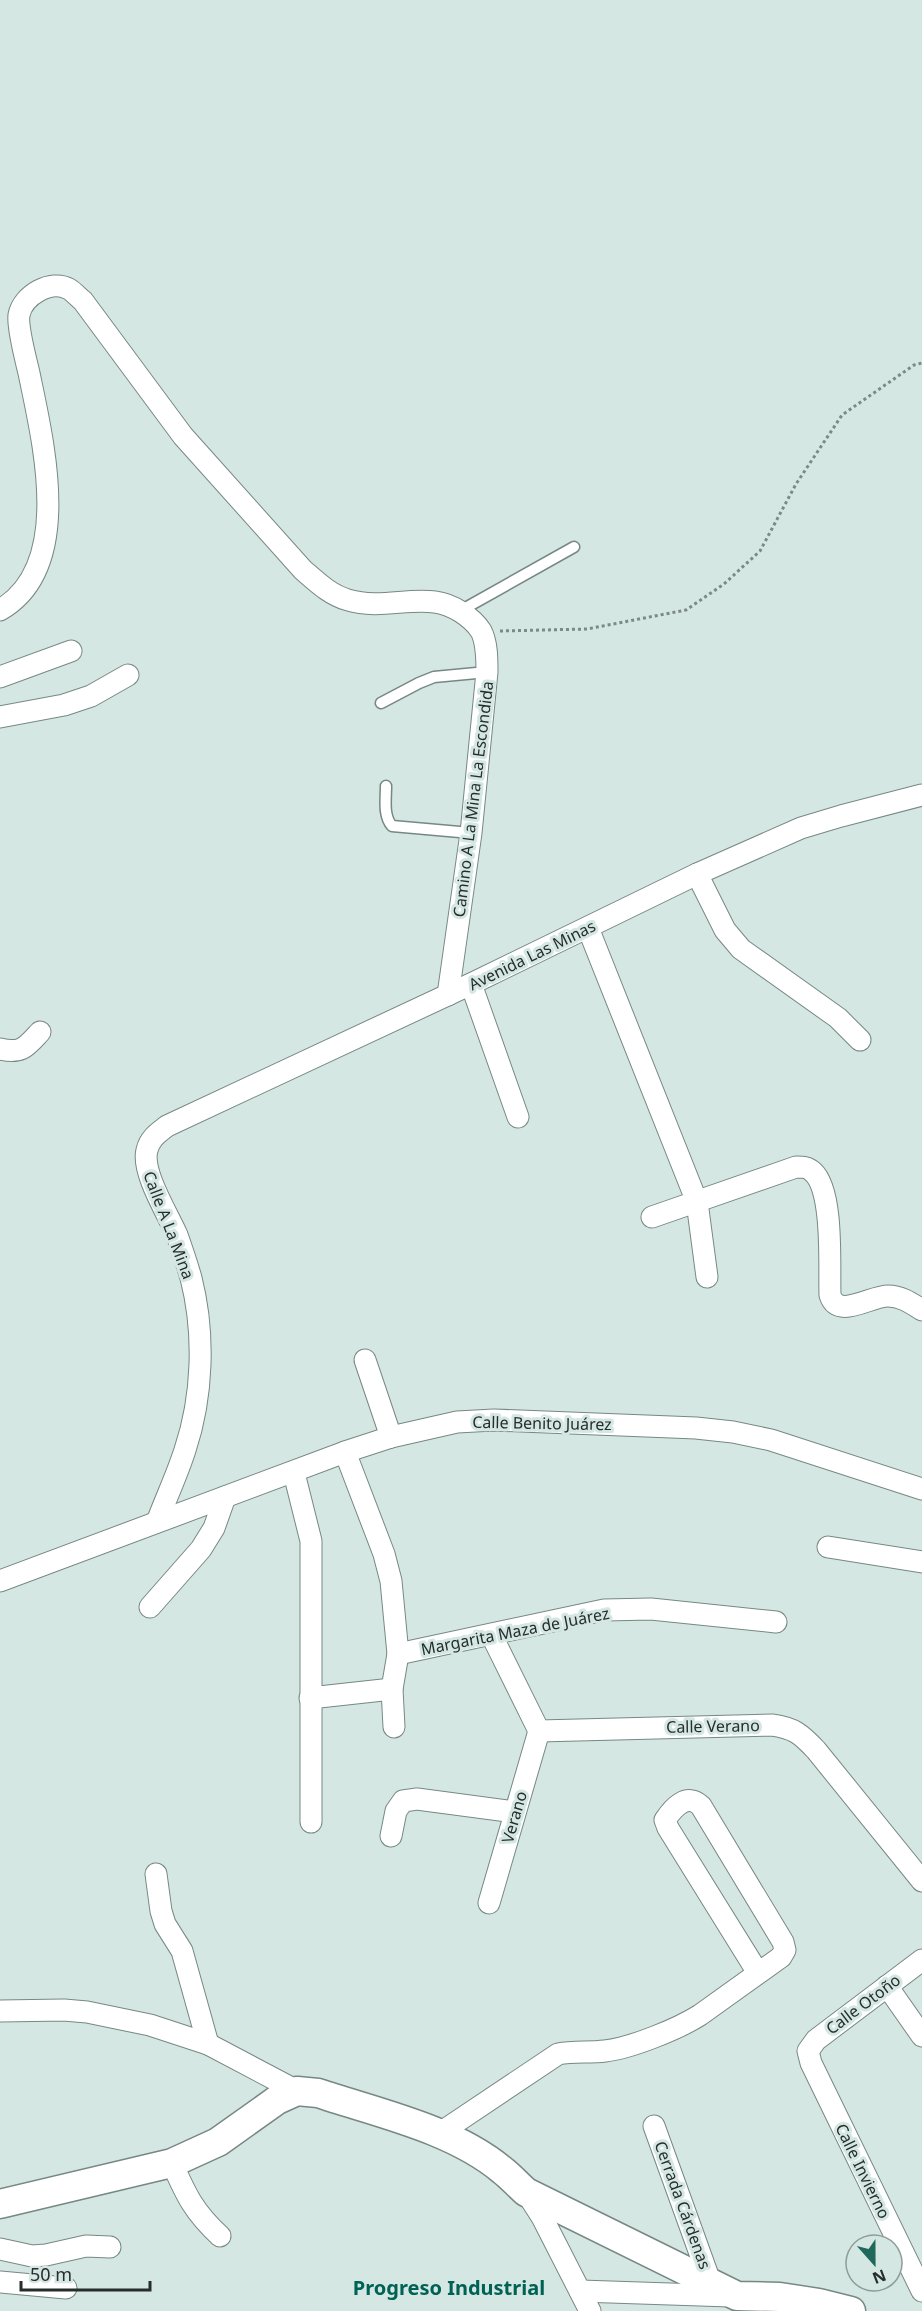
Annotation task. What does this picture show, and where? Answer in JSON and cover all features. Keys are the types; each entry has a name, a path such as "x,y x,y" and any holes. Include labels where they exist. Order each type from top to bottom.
{"street":[{"path":"0,610 15,602 34,575 45,545 47,514 46,466 42,436 22,341 19,315 29,297 45,287 68,288 83,301 183,436 303,570 325,589 347,600 372,604 436,602 460,611 481,631"},
{"name":"Camino A La Mina La Escondida","path":"448,995 471,833 488,672 481,631"},
{"path":"0,677 71,651"},
{"path":"0,717 64,705 91,696 128,675"},
{"name":"Avenida Las Minas","path":"152,1137 166,1126 448,995 698,874 801,828 922,795"},
{"path":"698,874 724,930 741,949 832,1013 860,1040"},
{"path":"588,928 697,1202 707,1277"},
{"path":"471,984 518,1117"},
{"path":"0,1049 17,1052 25,1048 40,1032"},
{"name":"Calle A La Mina","path":"152,1137 146,1151 147,1169 178,1238 191,1280 198,1323 200,1362 195,1411 185,1450 157,1522"},
{"path":"652,1217 796,1167 804,1167 812,1170 817,1177 825,1197 832,1302 838,1306 846,1306 887,1296 906,1300 922,1310"},
{"path":"365,1360 391,1437"},
{"name":"Calle Benito Juárez","path":"0,1581 294,1473 345,1452 391,1437 457,1422 494,1420 733,1432 771,1440 922,1489"},
{"path":"345,1452 384,1554 391,1581 398,1654 392,1689 394,1727"},
{"path":"294,1473 311,1541 311,1822"},
{"path":"150,1607 201,1549 214,1528 225,1497"},
{"path":"828,1547 922,1562"},
{"name":"Margarita Maza de Juárez","path":"398,1654 492,1636 604,1610 651,1609 776,1622"},
{"path":"492,1636 539,1731"},
{"path":"310,1698 392,1689"},
{"name":"Calle Verano","path":"539,1731 772,1725 789,1727 803,1736 816,1750 922,1881"},
{"name":"Verano","path":"489,1903 539,1731"},
{"path":"391,1836 396,1811 403,1801 417,1799 515,1812"},
{"path":"440,2133 558,2054 605,2051 623,2047 687,2023 781,1958 785,1950 783,1942 701,1806 689,1799 670,1812 665,1820 758,1973"},
{"path":"156,1874 161,1911 165,1924 182,1951 208,2044"},
{"name":"Calle Otoño","path":"807,2051 816,2040 922,1960"},
{"path":"887,1986 922,2036"},
{"path":"0,2011 87,2012 150,2025 208,2044 297,2091 318,2093 440,2133 501,2169 526,2192 542,2217 590,2311"},
{"name":"Calle Invierno","path":"807,2051 922,2291"},
{"path":"0,2204 172,2163 218,2142 277,2100 297,2091"},
{"name":"Cerrada Cárdenas","path":"654,2126 711,2283"},
{"path":"172,2163 191,2205 204,2222 220,2236"},
{"path":"526,2192 737,2296"},
{"path":"0,2249 39,2256 86,2246 110,2247"},
{"path":"0,2282 66,2288"},
{"path":"580,2291 780,2297 819,2302 851,2311"}],"lane":[{"path":"460,611 574,547"},
{"path":"381,703 419,682 434,677 488,672"},
{"path":"386,786 386,816 392,826 471,833"}],"path":[{"path":"481,631 586,629 686,610 724,584 760,551 795,484 842,415 914,365 922,363"}],"district":[{"name":"Progreso Industrial","path":"449,2287"}]}
